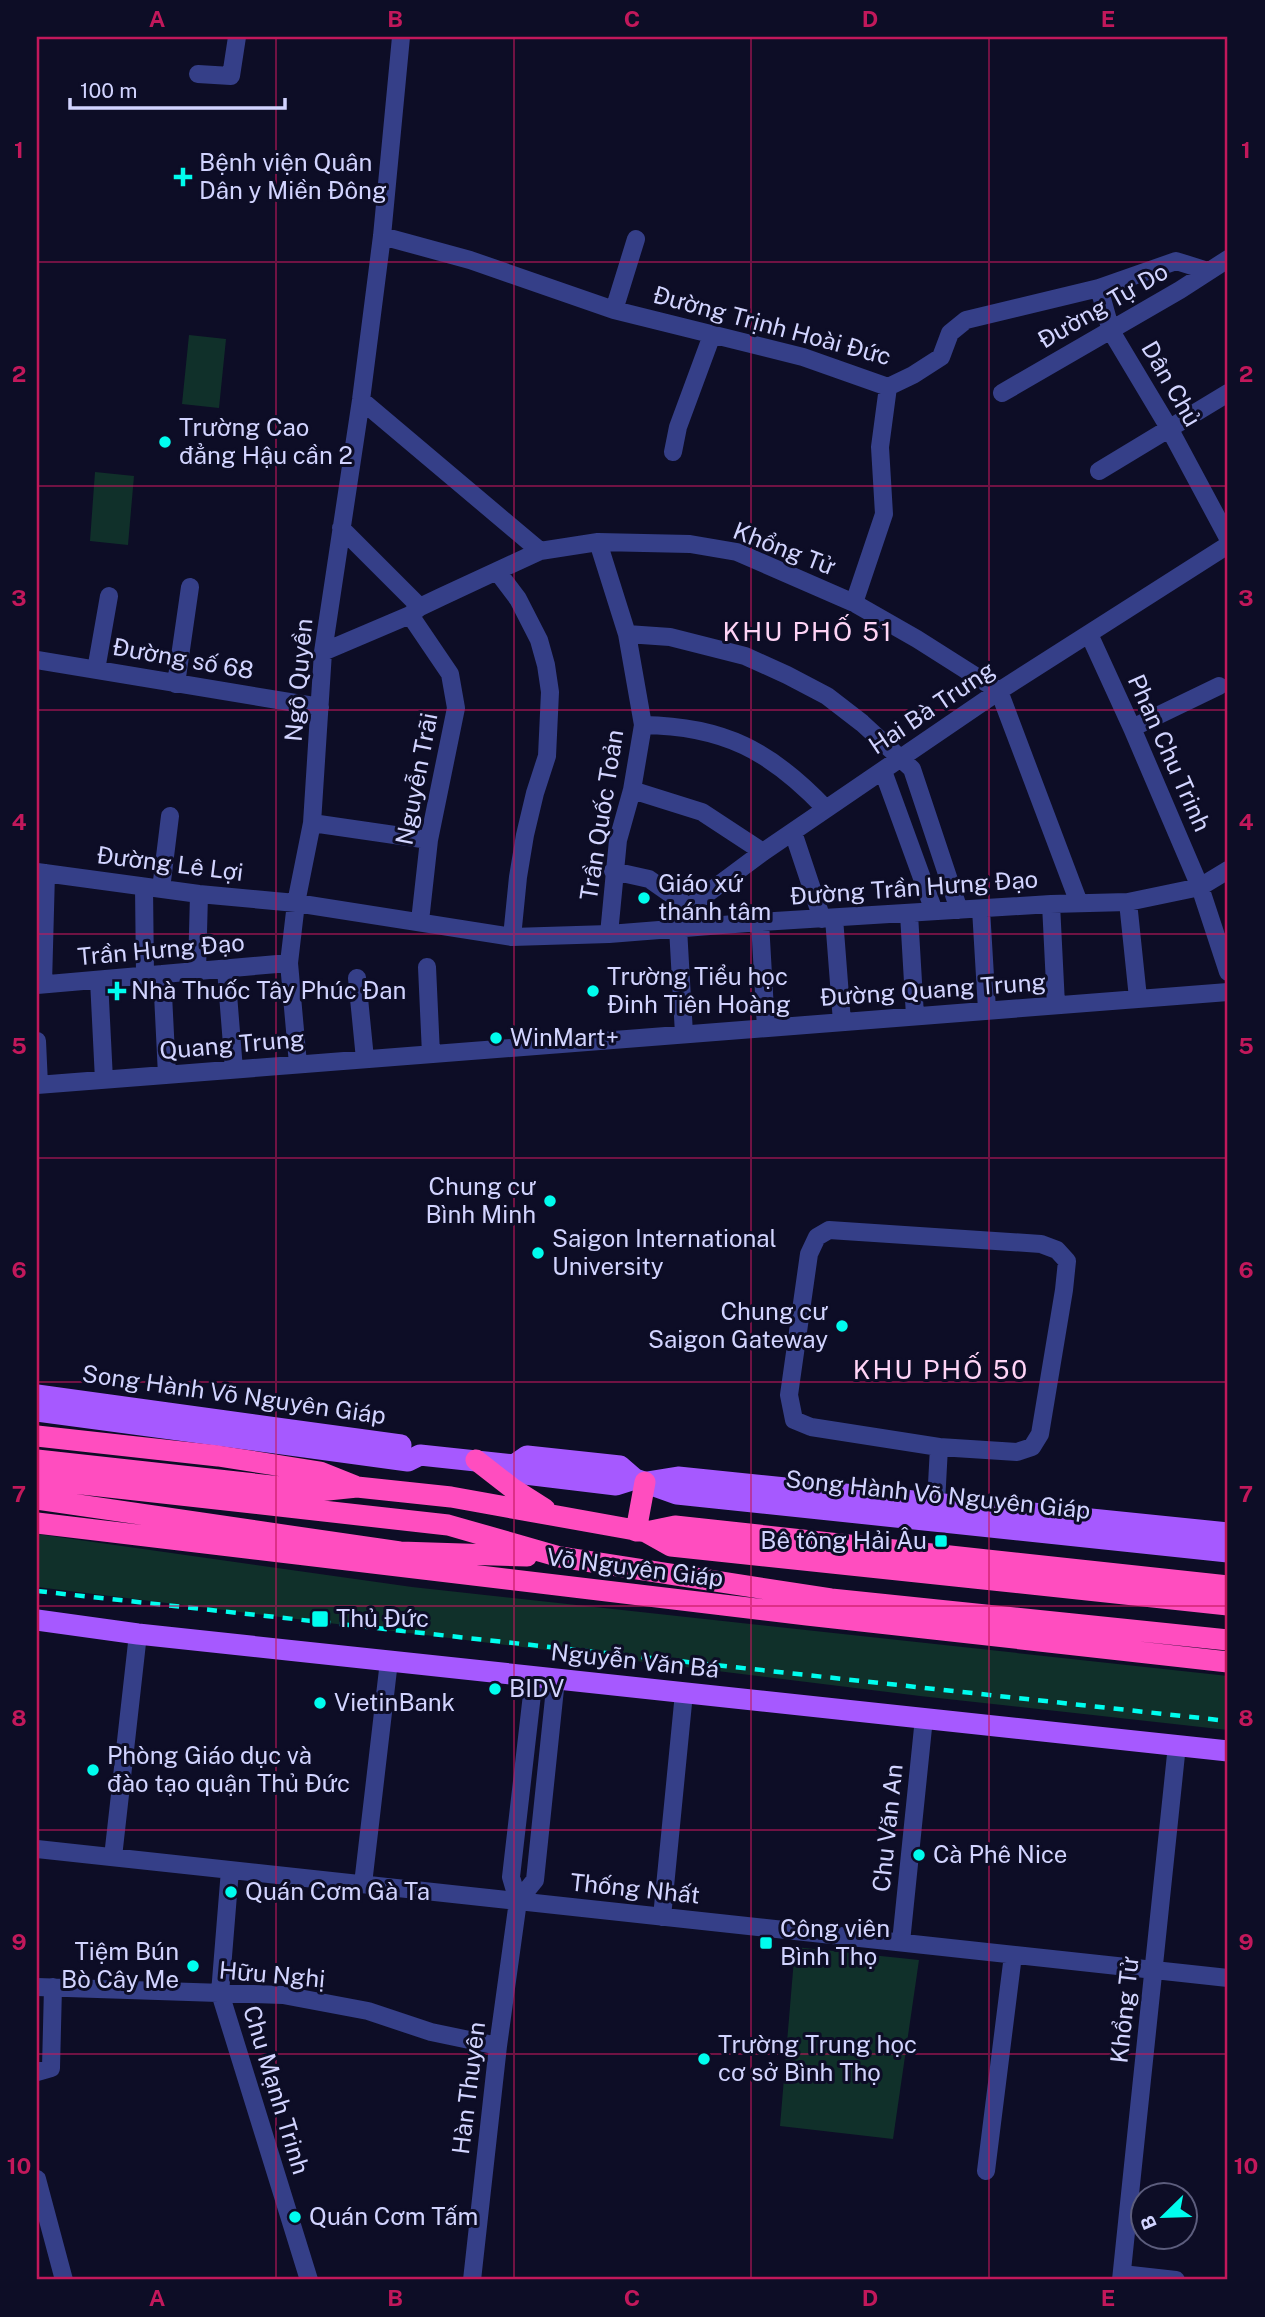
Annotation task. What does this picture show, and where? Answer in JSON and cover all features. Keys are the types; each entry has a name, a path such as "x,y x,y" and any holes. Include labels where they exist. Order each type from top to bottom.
{"highway":[{"name":"Võ Nguyên Giáp","path":"37,1436 218,1456 320,1472 351,1488 451,1497 552,1514 641,1532 671,1546 1228,1605"},
{"path":"37,1460 318,1491 351,1488"},
{"path":"476,1460 552,1514"},
{"name":"Võ Nguyên Giáp","path":"37,1479 447,1525 560,1557 831,1599 1228,1640"},
{"path":"640,1481 641,1532"},
{"name":"Võ Nguyên Giáp","path":"37,1499 400,1552 560,1557"},
{"name":"Võ Nguyên Giáp","path":"37,1523 807,1615 1228,1662"},
{"name":"Võ Nguyên Giáp","path":"641,1532 675,1526 1228,1586"},
{"path":"807,1615 831,1599"},
{"path":"924,1609 947,1630"}],"main road":[{"name":"Song Hành Võ Nguyên Giáp","path":"37,1395 414,1447 421,1455"},
{"name":"Song Hành Võ Nguyên Giáp","path":"37,1411 408,1461 421,1455 514,1465 527,1456 620,1466 640,1481 677,1494 1228,1552"},
{"name":"Song Hành Võ Nguyên Giáp","path":"640,1481 678,1477 1228,1533"},
{"name":"Nguyễn Văn Bá","path":"37,1620 138,1634 1228,1751"}],"street":[{"path":"198,74 231,76 237,37"},
{"name":"Ngô Quyền","path":"298,1064 289,963 296,903 313,823 323,652 361,400 382,236 401,37"},
{"name":"Đường Trịnh Hoài Đức","path":"382,236 470,260 614,310 803,357 888,387 941,357 950,332 966,320 1099,288 1176,261 1208,271"},
{"path":"614,310 636,239"},
{"name":"Đường Tự Do","path":"1002,393 1111,331 1228,259"},
{"name":"Dân Chủ","path":"1099,288 1111,331 1169,428 1228,538"},
{"path":"673,452 678,427 712,335"},
{"path":"854,603 884,514 880,447 888,387"},
{"path":"1099,471 1228,393"},
{"path":"361,400 540,551"},
{"name":"Nguyễn Trãi","path":"341,528 415,611 450,674 456,708 429,840 420,921"},
{"name":"Khổng Tử","path":"323,652 540,551 598,542 690,544 737,552 854,603 999,691"},
{"name":"Trần Quốc Toản","path":"598,542 627,634 643,725 632,790 618,840 608,934"},
{"name":"Hai Bà Trưng","path":"678,928 689,907 763,852 999,691 1228,545"},
{"path":"497,572 518,599 539,640 550,692 547,756 526,835 518,877 512,936"},
{"path":"176,684 190,587"},
{"path":"96,670 109,596"},
{"path":"627,634 670,637 745,656 827,696 862,723 912,769 959,910"},
{"name":"Phan Chu Trinh","path":"1089,634 1200,887 1228,972"},
{"name":"Đường số 68","path":"37,660 320,707"},
{"path":"1132,728 1219,686"},
{"path":"999,691 1079,903"},
{"path":"643,725 699,729 734,739 769,760 805,787 826,809"},
{"path":"883,771 934,911"},
{"path":"632,790 702,812 763,852"},
{"path":"167,1075 153,975 153,888 170,816"},
{"path":"313,823 429,840"},
{"path":"793,832 828,919 842,1022"},
{"name":"Đường Trần Hưng Đạo","path":"296,903 512,936 608,934 934,911 1128,902 1200,887 1228,870"},
{"path":"614,872 649,879 689,907"},
{"path":"40,984 41,873"},
{"name":"Đường Lê Lợi","path":"41,873 199,894 296,903"},
{"path":"197,971 199,894"},
{"path":"1128,902 1138,998"},
{"path":"1051,904 1056,1005"},
{"path":"981,909 987,1010"},
{"path":"909,914 915,1016"},
{"path":"760,922 766,1028"},
{"path":"678,928 684,1034"},
{"name":"Trần Hưng Đạo","path":"40,984 289,963"},
{"path":"427,967 431,1054"},
{"path":"226,969 234,1070"},
{"path":"357,978 365,1059"},
{"path":"99,980 104,1080"},
{"name":"Đường Quang Trung","path":"431,1054 1228,992"},
{"path":"37,1041 38,1085"},
{"name":"Quang Trung","path":"38,1085 431,1054"},
{"path":"830,1230 1041,1244 1057,1250 1067,1261 1065,1290 1040,1434 1032,1447 1017,1452 939,1447 811,1427 794,1420 789,1395 809,1254 817,1237 830,1230"},
{"path":"936,1503 939,1447"},
{"path":"113,1857 138,1634"},
{"path":"363,1884 390,1661"},
{"name":"Hàn Thuyên","path":"472,2280 498,2046 518,1901 511,1877 534,1676"},
{"name":"Hàn Thuyên","path":"518,1901 535,1880 556,1679"},
{"path":"662,1917 684,1693"},
{"name":"Chu Văn An","path":"901,1942 924,1718"},
{"name":"Khổng Tử","path":"1121,2277 1177,1745"},
{"name":"Thống Nhất","path":"37,1849 1228,1978"},
{"name":"Chu Mạnh Trinh","path":"230,1870 220,1993 309,2280"},
{"path":"986,2171 1013,1955"},
{"path":"37,2072 51,2068 45,1987"},
{"name":"Hữu Nghị","path":"45,1987 283,1995 368,2011 431,2032 498,2046"},
{"path":"37,2179 64,2280"},
{"path":"1121,2277 1176,2280"}],"green space":[{"path":"189,335 226,339 219,408 182,404"},
{"path":"95,472 134,476 128,545 90,541"},
{"path":"37,1534 412,1587 1228,1676 1228,1730 920,1696 37,1587"},
{"path":"795,1947 919,1960 893,2139 780,2126"}],"railway":[{"path":"37,1591 1228,1721"}],"place":[{"name":"Bệnh viện Quân Dân y Miền Đông","path":"183,177"},
{"name":"Trường Cao đẳng Hậu cần 2","path":"165,442"},
{"name":"Giáo xứ thánh tâm","path":"644,898"},
{"name":"Nhà Thuốc Tây Phúc Đan","path":"117,991"},
{"name":"Trường Tiểu học Đinh Tiên Hoàng","path":"593,991"},
{"name":"WinMart+","path":"496,1038"},
{"name":"Chung cư Bình Minh","path":"550,1201"},
{"name":"Saigon International University","path":"538,1253"},
{"name":"Chung cư Saigon Gateway","path":"842,1326"},
{"name":"Bê tông Hải Âu","path":"941,1541"},
{"name":"Thủ Đức","path":"320,1619"},
{"name":"BIDV","path":"495,1689"},
{"name":"VietinBank","path":"320,1703"},
{"name":"Phòng Giáo dục và đào tạo quận Thủ Đức","path":"93,1770"},
{"name":"Cà Phê Nice","path":"919,1855"},
{"name":"Quán Cơm Gà Ta","path":"231,1892"},
{"name":"Công viên Bình Thọ","path":"766,1943"},
{"name":"Tiệm Bún Bò Cây Me","path":"193,1966"},
{"name":"Trường Trung học cơ sở Bình Thọ","path":"704,2059"},
{"name":"Quán Cơm Tấm","path":"295,2217"}],"district":[{"name":"KHU PHỐ 51","path":"808,632"},
{"name":"KHU PHỐ 50","path":"941,1370"}]}
